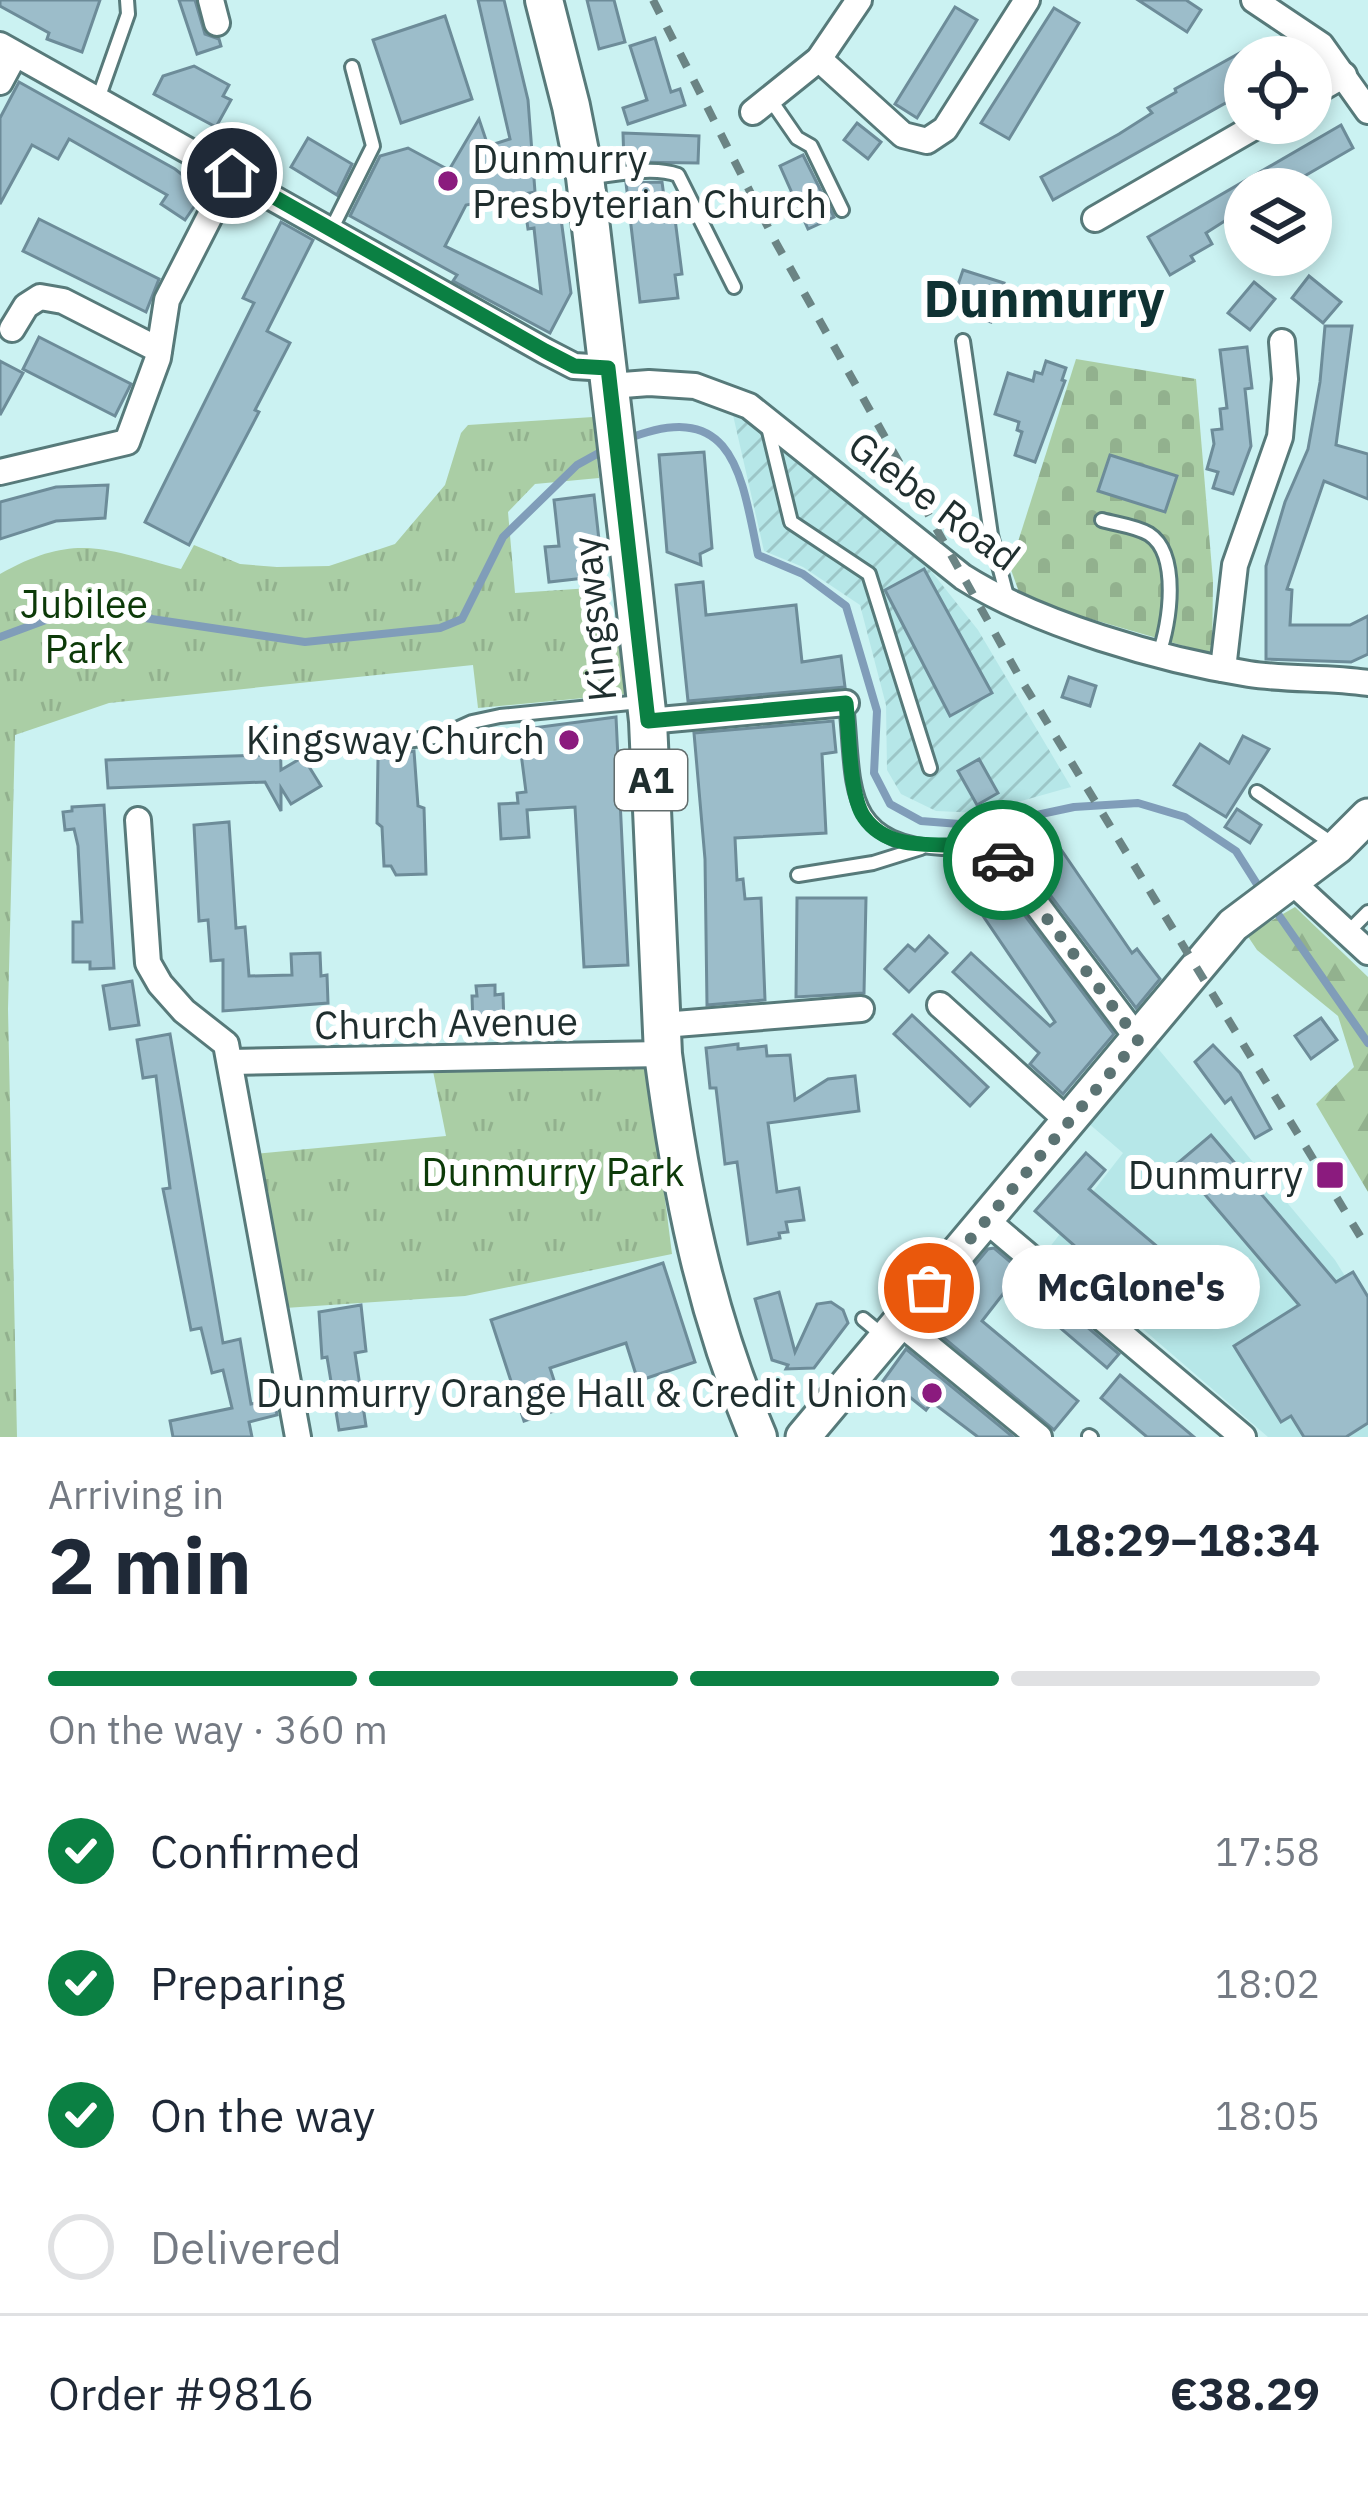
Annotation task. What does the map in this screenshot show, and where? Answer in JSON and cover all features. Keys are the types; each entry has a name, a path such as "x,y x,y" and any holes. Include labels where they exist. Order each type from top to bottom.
{"main road":[{"name":"Kingsway","path":"544,0 585,177 609,377 647,711 663,1040 685,1205 718,1335 758,1437"}],"street":[{"path":"761,106 819,59 859,0"},
{"path":"819,59 903,135 927,141 945,130 1027,0"},
{"path":"1254,0 1321,45 1368,111"},
{"name":"Glebe Road","path":"7,50 574,366 609,377 695,386 766,416 963,577 1009,603 1223,669 1282,678 1368,682"},
{"path":"0,82 7,50"},
{"path":"1332,82 1344,75"},
{"path":"1095,219 1225,144"},
{"path":"0,472 127,442 159,350 166,300 232,173"},
{"path":"13,329 26,306 40,297 63,301 159,350"},
{"path":"1223,669 1235,565 1280,437 1285,379 1282,342"},
{"path":"647,711 846,703"},
{"path":"803,1437 884,1327 986,1220 1193,970 1246,914 1337,847 1368,816"},
{"path":"138,820 148,963 184,1011 226,1044 298,1437"},
{"path":"998,853 1138,1040"},
{"path":"1287,884 1368,952"},
{"path":"940,1005 1069,1122"},
{"name":"Church Avenue","path":"230,1062 663,1040 861,1009"},
{"path":"986,1220 1243,1437"},
{"path":"884,1327 1039,1437"}],"lane":[{"path":"98,99 128,14 127,0"},
{"path":"330,231 373,146 352,67"},
{"path":"761,106 811,146 842,210"},
{"path":"585,177 636,172 678,175 734,287"},
{"path":"963,341 991,535 1009,603"},
{"path":"766,416 790,522 869,574 930,768"},
{"path":"1102,520 1147,532 1157,542 1172,586 1160,652"},
{"path":"846,703 864,817 896,839 927,845 981,845 998,853"},
{"path":"353,749 441,736 500,716 647,711"},
{"path":"1257,792 1337,847"},
{"path":"797,874 873,863 927,845"},
{"path":"1348,932 1368,912"}],"shaded area":[{"path":"733,415 760,428 793,454 932,572 978,630 1071,787 979,813 936,811 901,794 887,770 886,705 860,605 803,567 764,551"},
{"path":"1155,1045 1335,1260 1368,1313 1368,1437 1268,1437 1049,1248 1123,1153 1087,1122"}],"green space":[{"path":"1076,359 1196,379 1213,581 1212,654 1046,606 1019,592 1010,567"},
{"name":"Jubilee Park","path":"593,417 599,478 535,484 508,512 515,593 606,587 610,622 620,630 626,694 478,708 473,665 109,703 15,735 8,1009 17,1437 0,1437 0,574 49,553 90,548 181,569 194,545 240,564 329,566 395,544 445,485 461,433 468,425"},
{"path":"1295,907 1368,977 1368,1192 1316,1104 1354,1067 1338,1016 1257,950 1247,935"},
{"name":"Dunmurry Park","path":"648,1065 672,1254 465,1296 285,1308 254,1154 446,1136 433,1071"}],"building":[{"path":"0,0 100,0 82,52 47,39 49,33 0,6"},
{"path":"179,0 195,0 205,34 219,39 221,46 197,54"},
{"path":"478,0 504,0 528,100 535,192 466,205 445,246 541,293 534,228 528,229 525,208 559,204 571,293 550,333 453,281 457,275 350,216 380,156 408,148 449,170 479,119 488,146 510,139"},
{"path":"587,0 614,0 625,42 599,49"},
{"path":"1138,0 1186,0 1201,10 1187,32"},
{"path":"955,7 977,20 917,118 895,104"},
{"path":"1054,8 1079,23 1009,139 981,123"},
{"path":"445,16 472,99 401,123 373,40"},
{"path":"655,38 671,92 680,89 685,105 628,124 623,108 647,100 630,46"},
{"path":"1224,62 1224,104 1053,200 1041,177 1152,113 1148,108"},
{"path":"194,66 229,85 223,96 231,100 216,127 154,94 163,76"},
{"path":"19,82 175,169 204,192 185,220 161,204 167,195 69,139 58,159 32,145 0,204 0,118"},
{"path":"857,123 881,142 868,159 844,140"},
{"path":"1341,125 1353,148 1318,168 1267,168 1308,144 1332,144 1332,130"},
{"path":"623,133 699,136 698,163 624,162"},
{"path":"308,138 352,164 337,195 291,167"},
{"path":"803,155 834,217 808,229 780,166"},
{"path":"662,182 665,204 673,203 682,274 675,275 678,298 640,302 626,183"},
{"path":"1224,193 1224,221 1206,233 1212,244 1170,275 1148,237"},
{"path":"39,219 159,279 146,312 23,251"},
{"path":"281,222 313,240 267,331 290,343 189,545 145,522 254,303 243,298"},
{"path":"963,270 1004,283 991,322 950,308"},
{"path":"1309,276 1341,302 1323,323 1292,298"},
{"path":"1254,282 1275,299 1250,330 1228,313"},
{"path":"1325,326 1352,326 1336,445 1368,454 1368,499 1324,481 1287,589 1292,590 1290,625 1350,625 1368,616 1368,654 1351,662 1266,659 1266,566 1285,502 1308,449"},
{"path":"39,337 131,384 115,416 23,369"},
{"path":"1247,347 1252,388 1245,389 1251,446 1233,494 1213,488 1218,472 1207,469 1214,444 1212,430 1222,429 1220,409 1227,408 1220,350"},
{"path":"0,361 23,373 0,415"},
{"path":"1046,361 1066,368 1065,381 1035,462 1015,455 1022,432 1017,430 1019,422 995,414 1008,373 1033,381 1035,372 1042,374"},
{"path":"704,452 712,548 700,554 701,565 667,552 659,455"},
{"path":"1110,455 1177,476 1165,512 1098,491"},
{"path":"108,485 105,518 56,521 0,539 0,502 56,487"},
{"path":"594,495 603,576 549,582 545,547 559,546 554,500"},
{"path":"924,569 992,693 950,716 885,590"},
{"path":"703,582 706,615 796,605 802,662 841,656 845,687 688,701 676,585"},
{"path":"1069,677 1096,686 1090,706 1062,697"},
{"path":"616,717 628,965 584,967 575,807 527,810 529,837 501,839 499,804 518,803 517,793 526,792 518,730"},
{"path":"833,721 836,752 822,754 826,833 735,838 737,880 743,879 745,899 761,898 765,1000 707,1005 705,859 694,733"},
{"path":"280,731 281,770 303,757 321,786 291,804 281,788 281,811 265,782 108,788 106,760 260,755 260,732"},
{"path":"1243,736 1269,749 1226,817 1174,785 1200,744 1229,763"},
{"path":"414,751 418,806 424,808 426,874 396,875 391,866 384,866 382,827 377,823 378,759"},
{"path":"979,759 998,793 977,805 958,771"},
{"path":"104,805 114,968 90,969 90,962 73,962 73,922 82,922 78,846 74,829 65,830 63,812"},
{"path":"1237,809 1261,825 1250,843 1225,827"},
{"path":"229,822 236,928 245,927 249,976 292,975 291,954 320,953 328,1003 223,1011 223,960 211,961 208,920 199,921 194,825"},
{"path":"1058,845 1132,953 1137,949 1160,979 1136,1008 1028,866"},
{"path":"986,864 1114,1034 1063,1094 1030,1064 1039,1053 953,972 971,953 1050,1026 1055,1022 960,882"},
{"path":"797,898 866,898 864,993 796,997"},
{"path":"929,936 947,953 909,992 885,969 908,945 915,951"},
{"path":"132,981 139,1025 110,1029 103,986"},
{"path":"495,985 495,995 503,994 504,1023 473,1024 476,986"},
{"path":"912,1015 988,1087 970,1106 894,1034"},
{"path":"1321,1018 1337,1040 1311,1059 1295,1036"},
{"path":"170,1034 223,1343 240,1339 251,1404 274,1399 277,1415 249,1422 252,1437 173,1437 170,1421 232,1408 223,1370 212,1373 201,1328 191,1330 163,1189 170,1188 156,1076 143,1078 137,1040"},
{"path":"738,1044 738,1049 766,1046 767,1056 790,1055 795,1100 828,1079 855,1076 859,1111 768,1123 777,1192 799,1188 804,1220 786,1222 788,1232 779,1233 780,1238 748,1244 737,1162 725,1164 706,1048"},
{"path":"1213,1045 1240,1073 1271,1129 1255,1138 1231,1098 1225,1103 1195,1062"},
{"path":"1211,1135 1336,1282 1353,1272 1368,1297 1368,1423 1346,1437 1304,1437 1291,1416 1281,1422 1234,1346 1299,1305 1178,1163"},
{"path":"1086,1153 1105,1170 1089,1189 1198,1281 1162,1324 1073,1250 1076,1247 1035,1211"},
{"path":"994,1248 1119,1354 1107,1368 1010,1285 982,1321 1078,1401 1054,1430 926,1323 988,1249"},
{"path":"663,1263 695,1362 638,1381 626,1343 550,1368 563,1408 524,1421 491,1320"},
{"path":"779,1292 795,1352 817,1304 831,1302 843,1310 848,1323 814,1368 786,1369 788,1365 772,1360 755,1299"},
{"path":"361,1305 366,1351 355,1353 366,1426 339,1430 327,1357 322,1358 319,1312"},
{"name":"Dunmurry Orange Hall & Credit Union","path":"906,1349 1013,1437 978,1437 932,1402 926,1410 901,1390 887,1408 872,1396"},
{"path":"1120,1375 1194,1437 1147,1437 1101,1398"}],"waterway":[{"path":"625,440 661,429 689,428 710,435 726,450 737,471 758,555 803,574 846,606 877,711 874,773 890,804 921,821 985,826 1074,807 1138,803 1185,817 1236,851 1262,892"},
{"path":"0,637 78,608 305,642 440,628 462,619 503,537 577,465 606,449"},
{"path":"1271,904 1368,1043"}],"railway":[{"path":"653,0 775,241 1020,678 1368,1249"}],"way so far":[{"path":"929,1288 1138,1040 1003,860"}],"place":[{"name":"Dunmurry Presbyterian Church","path":"448,181"},
{"name":"Kingsway Church","path":"569,740"},
{"name":"Dunmurry","path":"1330,1175"},
{"name":"McGlone's","path":"929,1288"},
{"name":"Dunmurry Orange Hall & Credit Union","path":"932,1393"}],"district":[{"name":"Dunmurry","path":"1044,299"}],"route":[{"path":"232,173 545,351 574,366 608,368 648,721 846,703 864,817 906,843 943,848 981,845 992,848 1003,860"}]}
